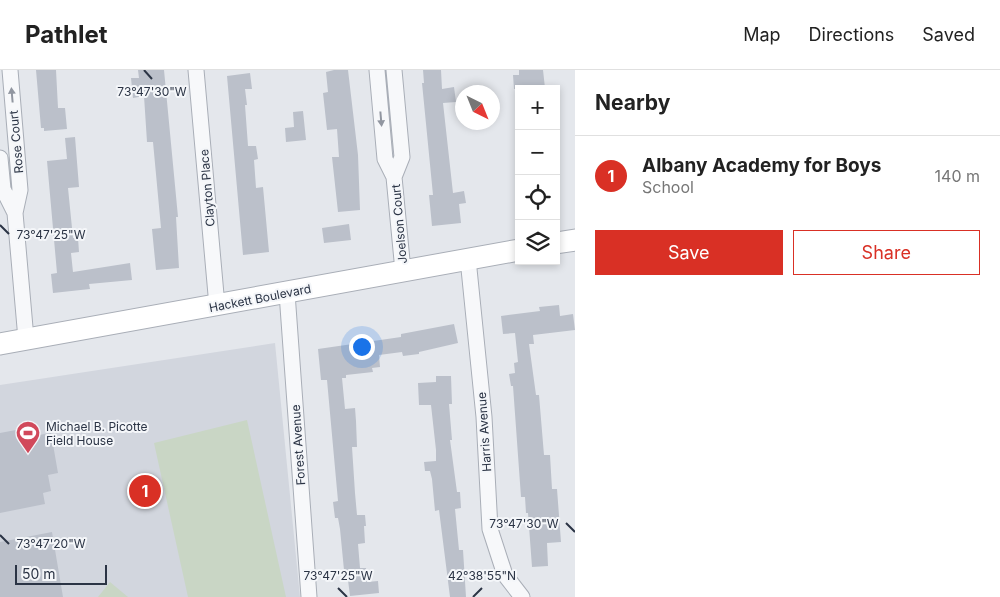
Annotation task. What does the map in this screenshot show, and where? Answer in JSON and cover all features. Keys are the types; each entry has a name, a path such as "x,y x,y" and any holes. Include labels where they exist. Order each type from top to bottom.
{"street":[{"name":"Rose Court","path":"10,70 20,190 15,213 26,339"},
{"name":"Clayton Place","path":"196,70 217,306"},
{"name":"Joelson Court","path":"377,70 385,159 394,177 403,270"},
{"name":"Joelson Court","path":"394,70 402,157 394,177"},
{"name":"Rose Court","path":"0,158 3,189 15,213"},
{"path":"560,242 575,240"},
{"name":"Hackett Boulevard","path":"0,344 515,251"},
{"name":"Harris Avenue","path":"468,259 484,416 490,529 505,575 522,597"},
{"name":"Forest Avenue","path":"287,293 309,597"}],"shaded area":[{"path":"275,343 300,597 0,597 0,385"}],"green space":[{"path":"247,420 286,597 188,597 154,443"},
{"path":"110,582 128,597 98,597"}],"building":[{"path":"36,70 56,70 58,108 65,108 67,129 44,131 44,128 41,128"},
{"path":"138,70 164,70 178,217 176,217 179,268 156,270 152,229 161,228 153,142 147,142 144,96 133,98 131,78 139,78"},
{"path":"348,70 358,155 360,210 338,212 332,157 339,157 337,129 327,130 323,93 328,92 326,72"},
{"path":"423,70 441,70 442,89 454,87 455,102 443,103 453,193 464,191 466,203 459,204 461,223 432,226 429,195 433,195 422,83 424,83"},
{"path":"519,70 543,70 545,85 515,85 514,89 513,75 519,75"},
{"path":"250,73 252,89 245,89 248,146 256,146 258,159 254,160 256,188 263,187 269,252 243,255 227,76"},
{"path":"303,111 306,140 286,142 285,128 294,127 293,112"},
{"path":"75,137 79,187 68,188 73,238 78,238 79,252 71,253 73,272 130,263 132,280 89,284 90,289 53,293 51,274 57,273 47,161 67,159 65,138"},
{"path":"349,224 351,240 324,243 322,228"},
{"path":"559,305 560,316 573,314 575,330 533,335 534,344 529,344 536,395 539,395 544,455 550,455 552,489 557,489 561,542 547,543 548,566 532,567 528,513 526,513 525,497 521,497 513,386 511,386 509,374 515,373 514,363 518,362 515,333 503,334 501,316 540,311 539,307"},
{"path":"454,324 458,343 419,352 419,354 403,356 402,352 379,355 380,367 372,368 373,372 346,375 346,378 342,378 345,409 355,408 357,447 352,447 357,515 365,515 366,526 364,526 365,543 358,544 360,568 366,568 367,582 378,581 379,593 350,596 348,580 342,580 341,570 344,570 340,529 338,518 335,518 333,502 338,501 327,380 321,380 318,349 401,337 401,334"},
{"path":"436,376 451,376 452,404 449,404 452,440 450,440 457,492 460,492 461,508 455,509 459,550 463,550 466,597 450,597 439,510 435,511 430,471 425,471 424,462 436,461 436,450 431,405 419,405 418,383 436,382"},
{"name":"Michael B. Picotte Field House","path":"37,426 39,435 51,433 58,473 48,475 51,491 43,493 45,504 0,513 0,433"},
{"path":"52,532 63,597 0,597 0,542"}],"place":[{"name":"Michael B. Picotte Field House","path":"28,454"},
{"name":"Albany Academy for Boys","path":"145,491"}]}
